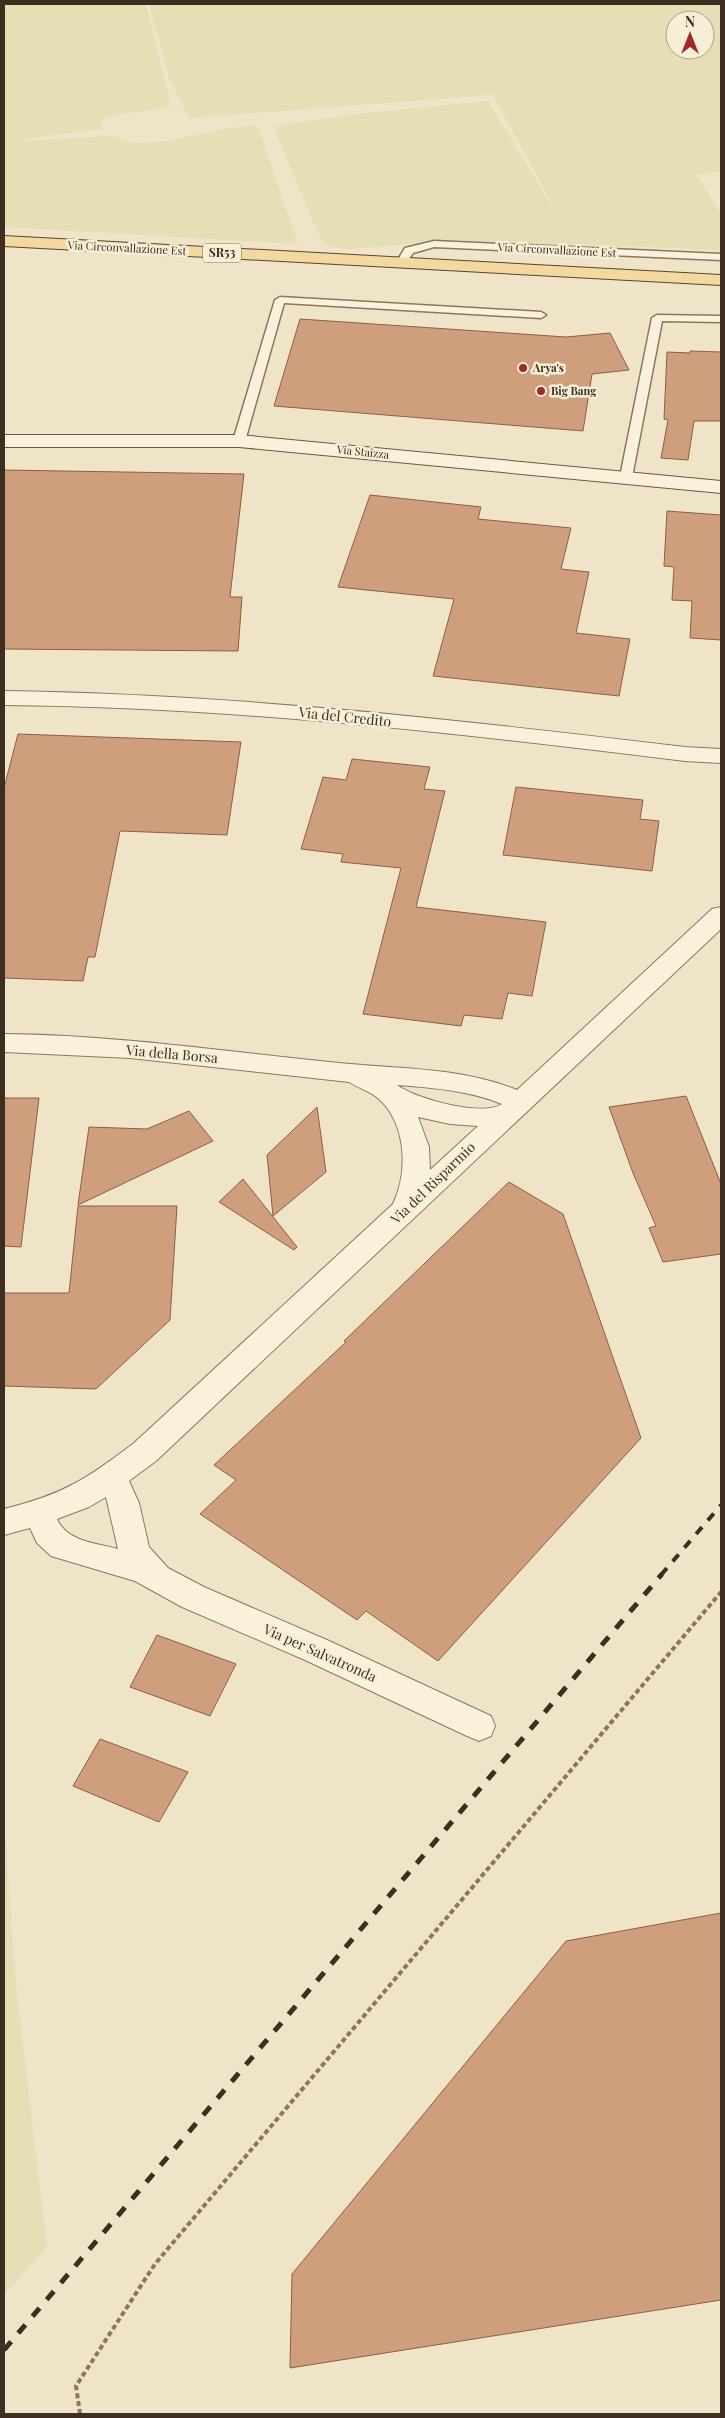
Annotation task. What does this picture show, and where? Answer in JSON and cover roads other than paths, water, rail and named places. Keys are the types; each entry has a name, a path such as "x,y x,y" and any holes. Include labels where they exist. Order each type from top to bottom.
{"main road":[{"name":"Via Circonvallazione Est","path":"4,242 721,280"}],"street":[{"name":"Via Staizza","path":"4,441 239,441 721,486"},
{"name":"Via del Credito","path":"4,698 119,699 229,706 685,754 721,756"},
{"name":"Via del Credito","path":"685,754 721,765"},
{"name":"Via del Risparmio","path":"108,1480 145,1452 721,915"},
{"name":"Via della Borsa","path":"4,1042 148,1051 340,1072 444,1079 483,1086 512,1108"},
{"name":"Via della Borsa","path":"340,1072 368,1080 408,1103 447,1115 471,1117 512,1108"},
{"name":"Via della Borsa","path":"386,1091 396,1103 411,1130 416,1156 416,1173 412,1192 400,1216"},
{"path":"4,1522 78,1498 108,1480"},
{"name":"Via per Salvatronda","path":"108,1480 119,1490 124,1501 130,1538 140,1560 161,1580"},
{"name":"Via per Salvatronda","path":"39,1512 48,1534 62,1547 123,1563 479,1726"}],"lane":[{"name":"Via Circonvallazione Est","path":"401,263 404,255 411,250 434,244 721,257"},
{"path":"239,441 280,300 541,315"},
{"path":"626,478 656,318 721,319"}],"railway":[{"path":"661,1575 721,1505"},
{"path":"4,2350 662,1574"}],"place":[{"name":"Arya's","path":"523,368"},
{"name":"Big Bang","path":"541,391"}]}
